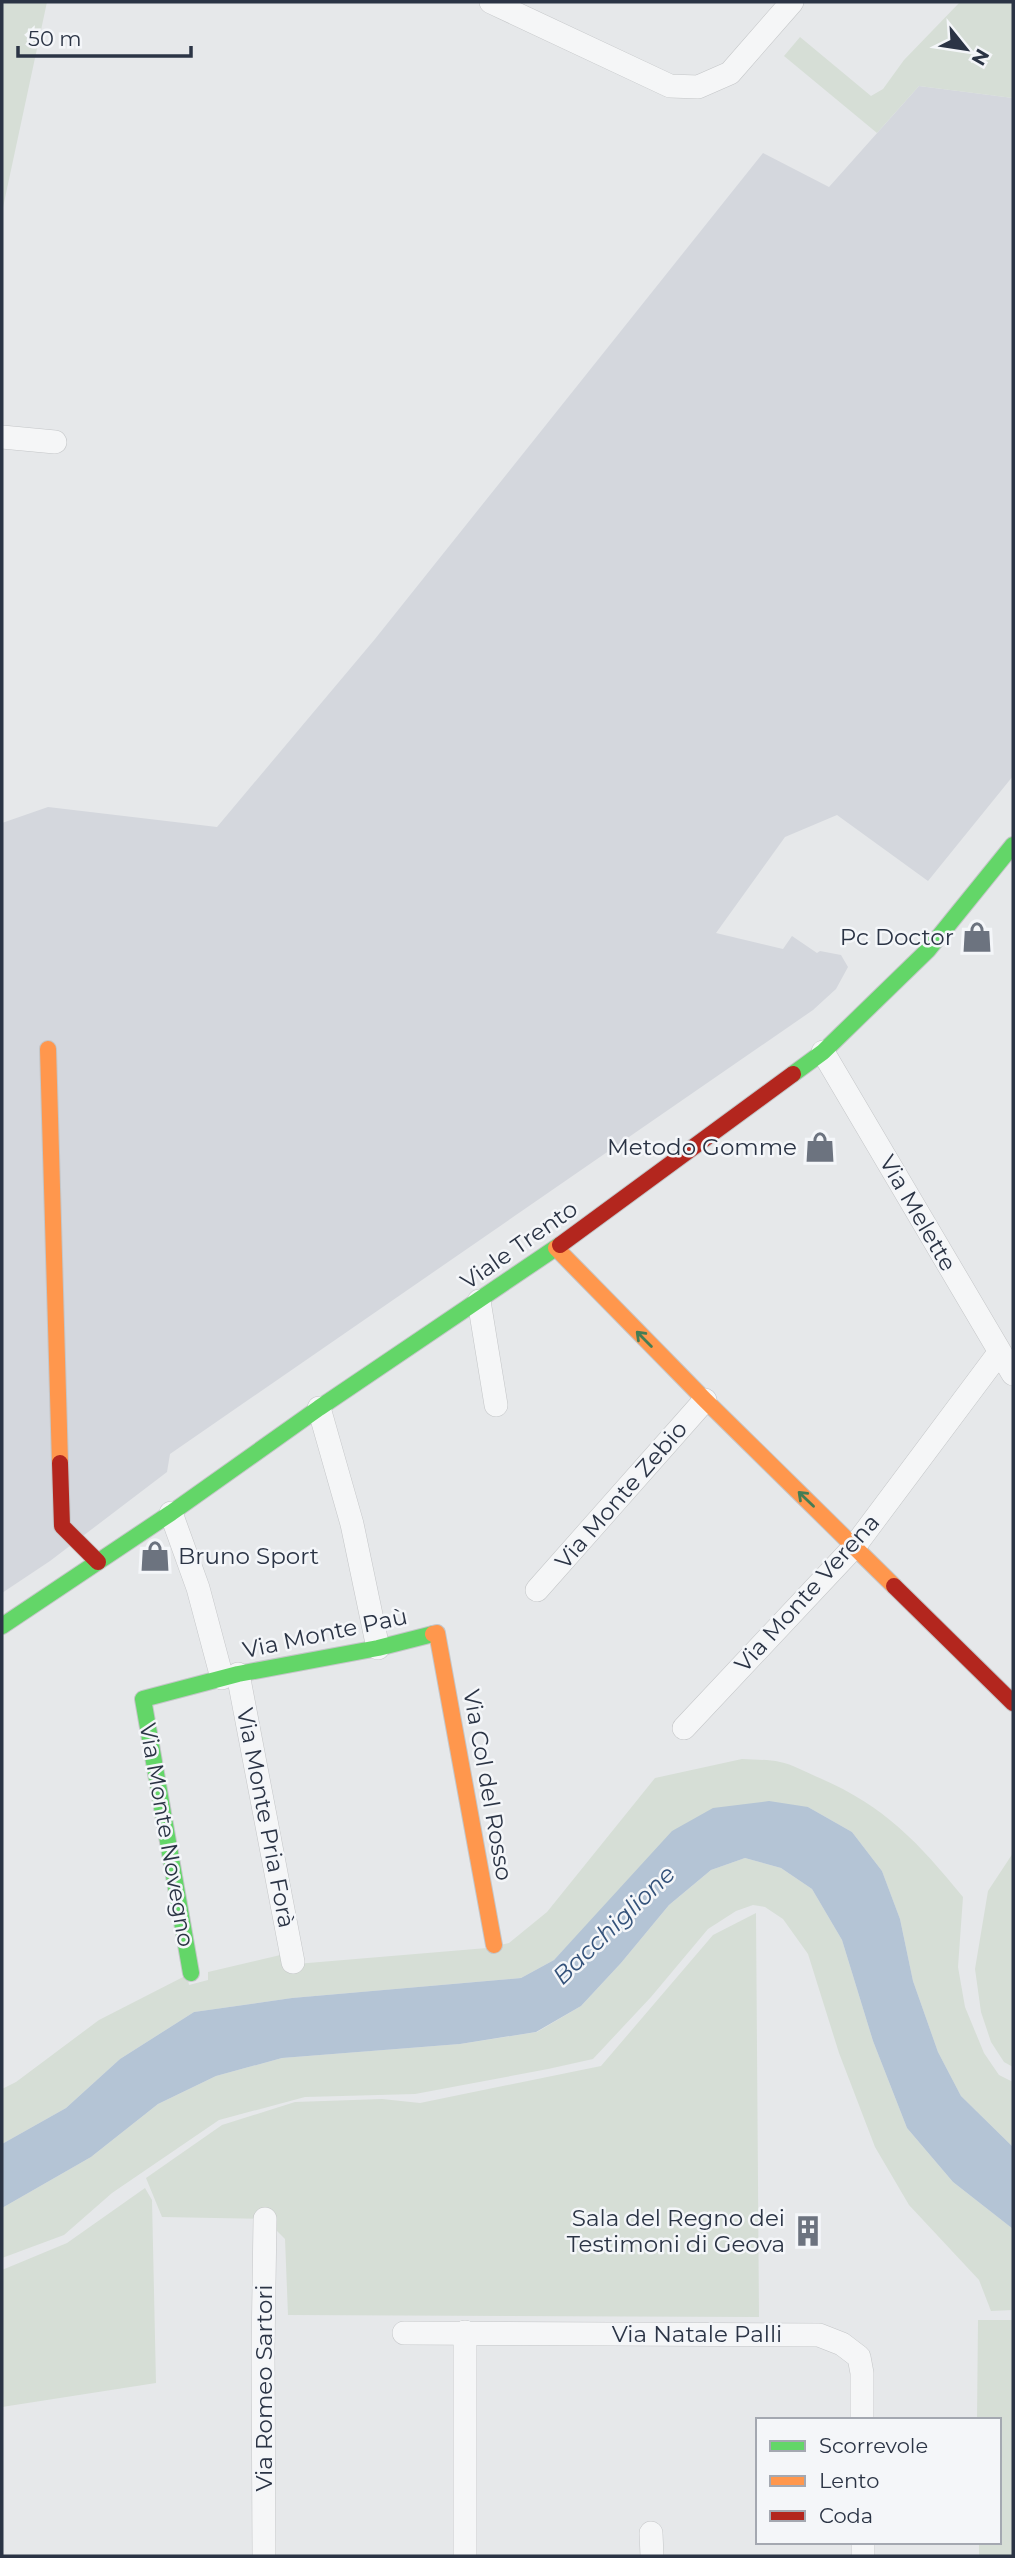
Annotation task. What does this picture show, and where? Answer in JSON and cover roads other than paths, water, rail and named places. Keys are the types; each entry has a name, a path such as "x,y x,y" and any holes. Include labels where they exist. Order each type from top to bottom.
{"street":[{"path":"491,2 670,86 698,87 730,73 792,2"},
{"path":"2,437 55,442"},
{"name":"Viale Trento","path":"2,1626 556,1248 823,1052 928,950 1013,845"},
{"path":"48,1049 62,1526 98,1562"},
{"name":"Via Melette","path":"823,1052 1013,1374"},
{"name":"Via Monte Zebio","path":"556,1248 705,1400 1013,1703"},
{"path":"479,1301 496,1405"},
{"name":"Via Monte Verena","path":"684,1728 854,1547 999,1353"},
{"name":"Via Monte Zebio","path":"537,1590 705,1400"},
{"path":"319,1408 352,1524 378,1648"},
{"path":"171,1513 230,1676"},
{"name":"Via Monte Paù","path":"230,1676 378,1648 437,1633"},
{"name":"Via Col del Rosso","path":"437,1633 494,1945"},
{"name":"Via Monte Pria Forà","path":"230,1676 293,1962"},
{"name":"Via Monte Novegno","path":"191,1973 143,1699 230,1676"},
{"name":"Via Romeo Sartori","path":"264,2556 265,2219"},
{"path":"404,2333 465,2332 465,2556"},
{"name":"Via Natale Palli","path":"465,2332 819,2335 842,2344 859,2357 862,2373 862,2418"}],"water":[{"name":"Bacchiglione","path":"769,1801 808,1807 852,1832 882,1871 900,1919 913,1981 938,2052 961,2096 1013,2147 1013,2229 953,2182 907,2128 873,2041 842,1940 812,1889 781,1868 745,1858 711,1870 669,1905 581,2006 536,2032 460,2044 282,2058 216,2076 158,2104 91,2157 2,2208 2,2144 66,2108 120,2059 194,2012 292,1998 521,1978 554,1960 672,1831 713,1808"}],"place":[{"name":"Pc Doctor","path":"977,937"},
{"name":"Metodo Gomme","path":"820,1147"},
{"name":"Bruno Sport","path":"155,1556"},
{"name":"Sala del Regno dei Testimoni di Geova","path":"808,2231"}]}
